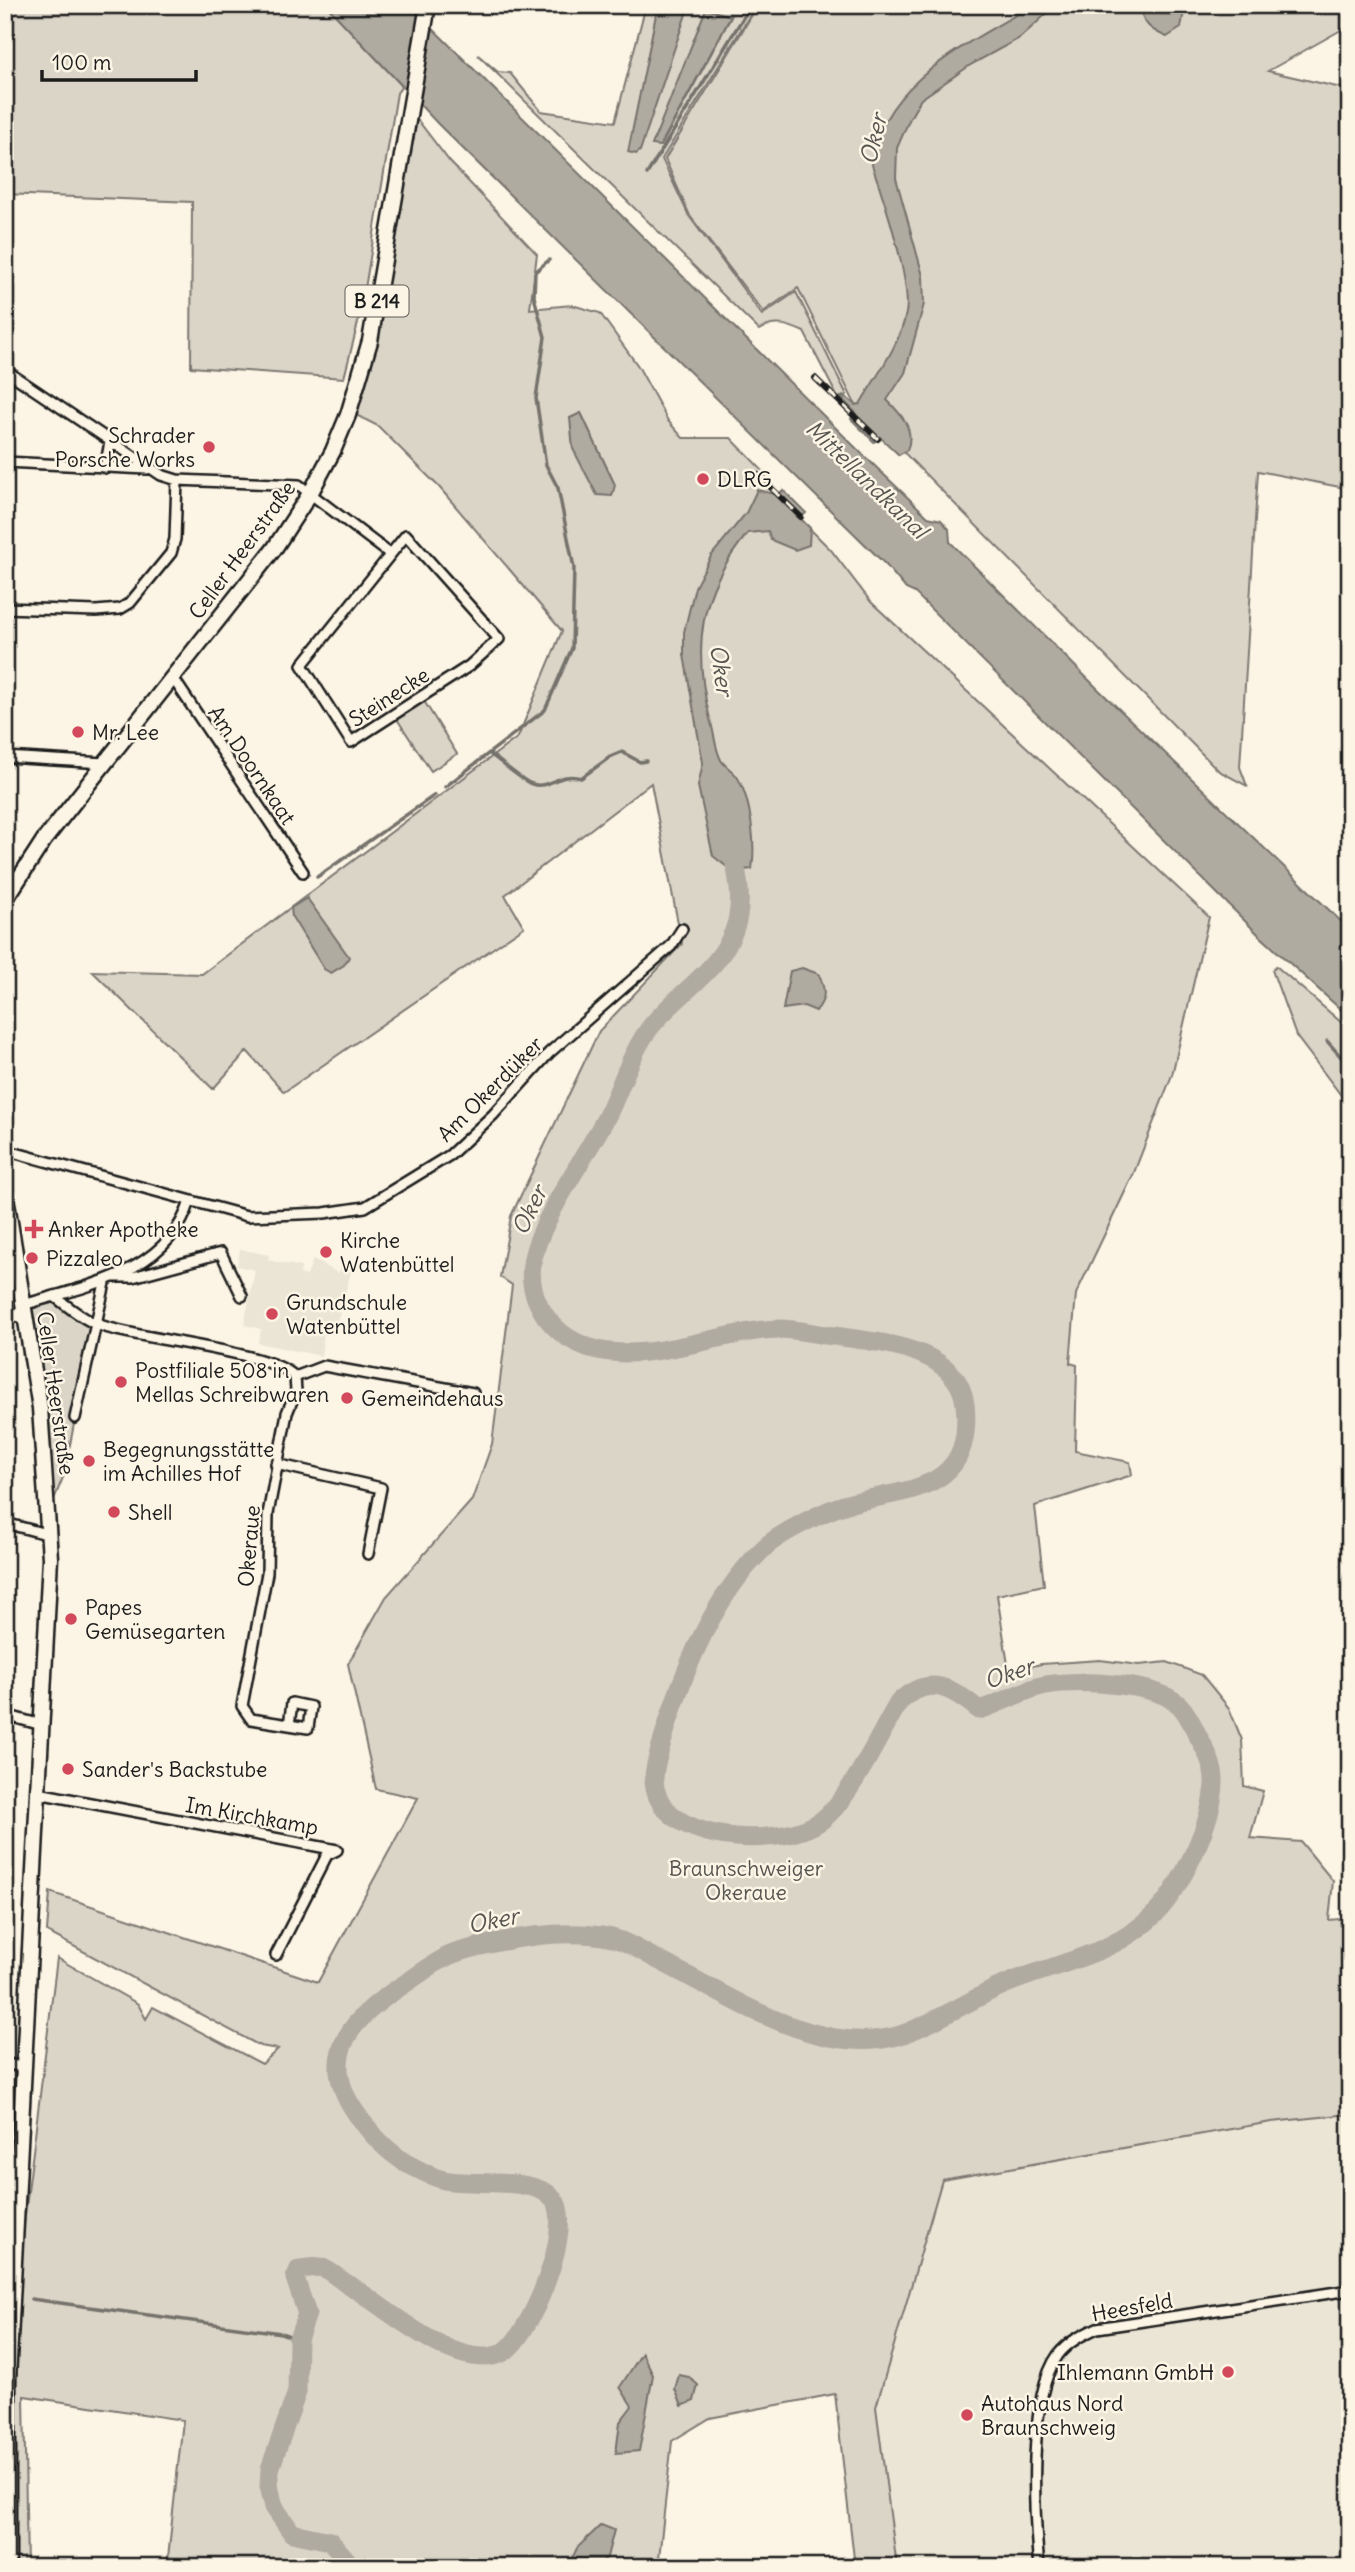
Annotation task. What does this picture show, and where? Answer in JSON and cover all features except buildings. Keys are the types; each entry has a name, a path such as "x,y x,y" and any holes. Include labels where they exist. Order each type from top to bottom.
{"main road":[{"name":"Celler Heerstraße","path":"5,900 44,840 274,550 312,492 348,415 365,361 428,5"},
{"name":"Celler Heerstraße","path":"5,1191 43,1426 50,1535 8,2393 8,2567"},
{"path":"5,1308 24,1311"},
{"path":"5,1313 24,1311"}],"street":[{"path":"5,370 149,469 177,480 289,483 312,492 390,554"},
{"path":"105,468 110,443"},
{"path":"5,463 149,469"},
{"path":"5,608 96,611 120,608 130,603 171,553 175,539 177,480"},
{"name":"Steinecke","path":"406,535 499,639 469,666 351,742 302,665 390,554 406,535"},
{"name":"Am Doornkaat","path":"173,678 303,872"},
{"path":"5,757 104,763"},
{"name":"Am Okerdüker","path":"5,1150 247,1216 346,1211 378,1200 450,1155 493,1115 549,1053 671,946 681,929"},
{"path":"75,1418 94,1323 108,1280 153,1256 166,1245 185,1217 190,1201"},
{"path":"24,1311 54,1296 108,1280 133,1277 221,1253 242,1296"},
{"path":"54,1296 94,1323 250,1359 287,1370 295,1377 324,1366 472,1394"},
{"name":"Okeraue","path":"289,1725 251,1719 242,1706 267,1573 268,1514 276,1464 287,1413 296,1391 295,1377"},
{"path":"276,1464 381,1488 368,1554"},
{"path":"5,1522 50,1535"},
{"path":"5,1715 42,1725"},
{"name":"Im Kirchkamp","path":"38,1793 337,1850 327,1856 276,1955"},
{"path":"5,2063 24,2068"},
{"name":"Heesfeld","path":"1039,2567 1035,2529 1040,2397 1051,2367 1069,2344 1097,2328 1350,2290"}],"shaded area":[{"name":"Grundschule Watenbüttel","path":"240,1249 269,1255 268,1260 301,1267 300,1274 307,1276 313,1259 338,1273 347,1259 354,1261 334,1334 324,1332 321,1356 258,1343 261,1329 244,1325 255,1270 237,1266"},
{"path":"1350,2114 1350,2565 897,2567 876,2407 942,2180 1271,2122"}],"green space":[{"path":"5,5 326,5 402,86 397,93 362,307 344,378 191,367 192,202 5,194"},
{"path":"646,5 658,5 629,152 687,9 667,5 756,5 662,159 689,216 762,315 796,292 847,395 838,398 804,332 782,325 771,325 759,330 478,55 498,72 510,73 541,111 615,122","holes":["706,9 731,17 661,146 653,145"]},
{"path":"758,5 1350,5 1350,25 1268,71 1350,90 1350,489 1258,471 1240,767 1247,786 1219,771 854,402 798,288 763,312 690,216 665,159"},
{"name":"Braunschweiger Okeraue","path":"417,119 450,162 537,254 530,309 572,305 600,313 638,366 668,421 683,438 731,438 762,470 776,495 831,550 871,602 1209,917 1172,1075 1133,1175 1076,1294 1070,1363 1077,1365 1075,1451 1130,1462 1132,1475 1035,1506 1044,1585 997,1595 1009,1671 1041,1664 1100,1660 1139,1665 1167,1662 1202,1675 1229,1708 1242,1740 1244,1786 1263,1791 1250,1838 1301,1842 1333,1881 1329,1920 1350,1918 1350,2114 1271,2122 942,2180 876,2407 897,2567 855,2567 835,2394 710,2418 672,2441 658,2567 167,2567 183,2420 24,2396 27,2567 14,2567 18,2272 57,1958 138,2004 146,2019 153,2007 262,2064 278,2049 260,2046 47,1932 50,1892 318,1982 418,1798 376,1789 348,1664 386,1597 472,1500 492,1444 512,1285 500,1277 511,1216 599,1031 682,944 651,783 505,895 524,927 284,1092 247,1051 213,1089 92,971 202,974 518,737 562,631 439,487 378,426 356,415 373,353","holes":["581,413 615,485 570,418"]},
{"path":"424,701 457,754 431,771 397,719"},
{"path":"1276,966 1350,1030 1350,1107 1296,1036 1272,970"},
{"path":"54,1296 94,1323 64,1475 49,1512 23,1305"}],"water":[{"name":"Mittellandkanal","path":"326,5 409,5 854,446 928,517 941,520 949,529 950,542 1099,690 1350,930 1350,1018 1260,936 915,593 906,589 886,565 439,125"},
{"path":"658,5 688,8 640,151 636,154 628,152"},
{"path":"1033,5 1056,5 1020,38 972,64 921,99 897,148 896,178 923,276 924,304 905,373 887,400 905,422 910,435 907,450 899,455 880,437 874,442 851,419 856,413 841,398 846,397 855,405 860,404 893,348 906,313 907,299 901,261 872,165 878,136 891,111 909,89 932,68"},
{"path":"1139,5 1185,5 1181,28 1167,37 1156,32 1145,22"},
{"path":"706,9 731,16 660,146 652,145"},
{"path":"581,413 615,485 612,496 597,495 573,449 570,418"},
{"path":"757,490 778,495 783,490 806,513 800,518 810,528 809,545 795,550 771,540 768,531 748,533 719,576 704,621 701,668 716,745 721,760 738,777 752,824 752,869 732,871 713,856 698,786 703,763 684,655 684,632 695,587 711,556 746,513"},
{"path":"307,898 349,957 344,965 331,973 324,969 292,917 291,908"},
{"path":"802,968 819,974 821,979 823,998 816,1011 804,1006 783,1009 790,971"},
{"path":"642,2353 653,2375 639,2451 616,2453 620,2422 632,2406 620,2387"},
{"path":"679,2375 689,2377 698,2385 694,2401 682,2406 675,2389"},
{"path":"601,2525 614,2530 607,2557 597,2567 568,2567 577,2548"}],"waterway":[{"path":"647,174 751,5"},
{"path":"445,787 545,710 572,648 574,568 558,488 546,465 536,398 545,337 534,297 535,272 549,260"},
{"path":"490,754 523,779 538,785 567,777 581,778 610,757 622,752 640,762 646,761"},
{"path":"317,877 435,795"},
{"name":"Oker","path":"353,2567 330,2541 292,2533 274,2507 269,2486 270,2469 297,2392 298,2339 307,2314 295,2278 299,2269 323,2268 420,2334 462,2354 482,2357 500,2354 512,2345 524,2328 546,2281 559,2231 559,2211 553,2198 543,2191 517,2184 439,2179 391,2153 372,2134 344,2092 339,2072 340,2054 346,2038 371,2008 452,1954 535,1936 594,1935 624,1942 743,2005 805,2031 836,2038 867,2040 897,2036 921,2027 999,1987 1101,1949 1139,1928 1156,1913 1176,1887 1202,1835 1212,1800 1214,1778 1207,1753 1180,1706 1167,1697 1148,1690 1084,1683 1039,1686 979,1710 959,1695 940,1687 930,1686 910,1693 899,1702 864,1765 833,1810 822,1820 801,1830 775,1836 745,1838 715,1834 688,1825 667,1811 656,1790 656,1764 684,1677 710,1621 744,1570 771,1542 816,1517 847,1504 914,1489 933,1481 948,1470 959,1454 965,1433 965,1404 959,1385 948,1370 913,1351 872,1341 778,1329 656,1351 625,1353 595,1350 569,1338 546,1317 536,1298 531,1278 532,1264 543,1229 608,1114 637,1049 660,1016 711,967 731,938 737,921 739,902 731,847"},
{"path":"1327,1041 1350,1067"},
{"path":"31,2299 281,2333 298,2339"}],"railway":[{"path":"815,378 878,439"},
{"path":"758,475 801,517"}],"place":[{"name":"Schrader Porsche Works","path":"209,447"},
{"name":"DLRG","path":"703,479"},
{"name":"Mr. Lee","path":"78,732"},
{"name":"Anker Apotheke","path":"34,1229"},
{"name":"Kirche Watenbüttel","path":"326,1252"},
{"name":"Pizzaleo","path":"32,1258"},
{"name":"Grundschule Watenbüttel","path":"272,1314"},
{"name":"Postfiliale 508 in Mellas Schreibwaren","path":"121,1382"},
{"name":"Gemeindehaus","path":"347,1398"},
{"name":"Begegnungsstätte im Achilles Hof","path":"89,1461"},
{"name":"Shell","path":"114,1512"},
{"name":"Papes Gemüsegarten","path":"71,1619"},
{"name":"Sander's Backstube","path":"68,1769"},
{"name":"Ihlemann GmbH","path":"1228,2372"},
{"name":"Autohaus Nord Braunschweig","path":"967,2415"}]}
